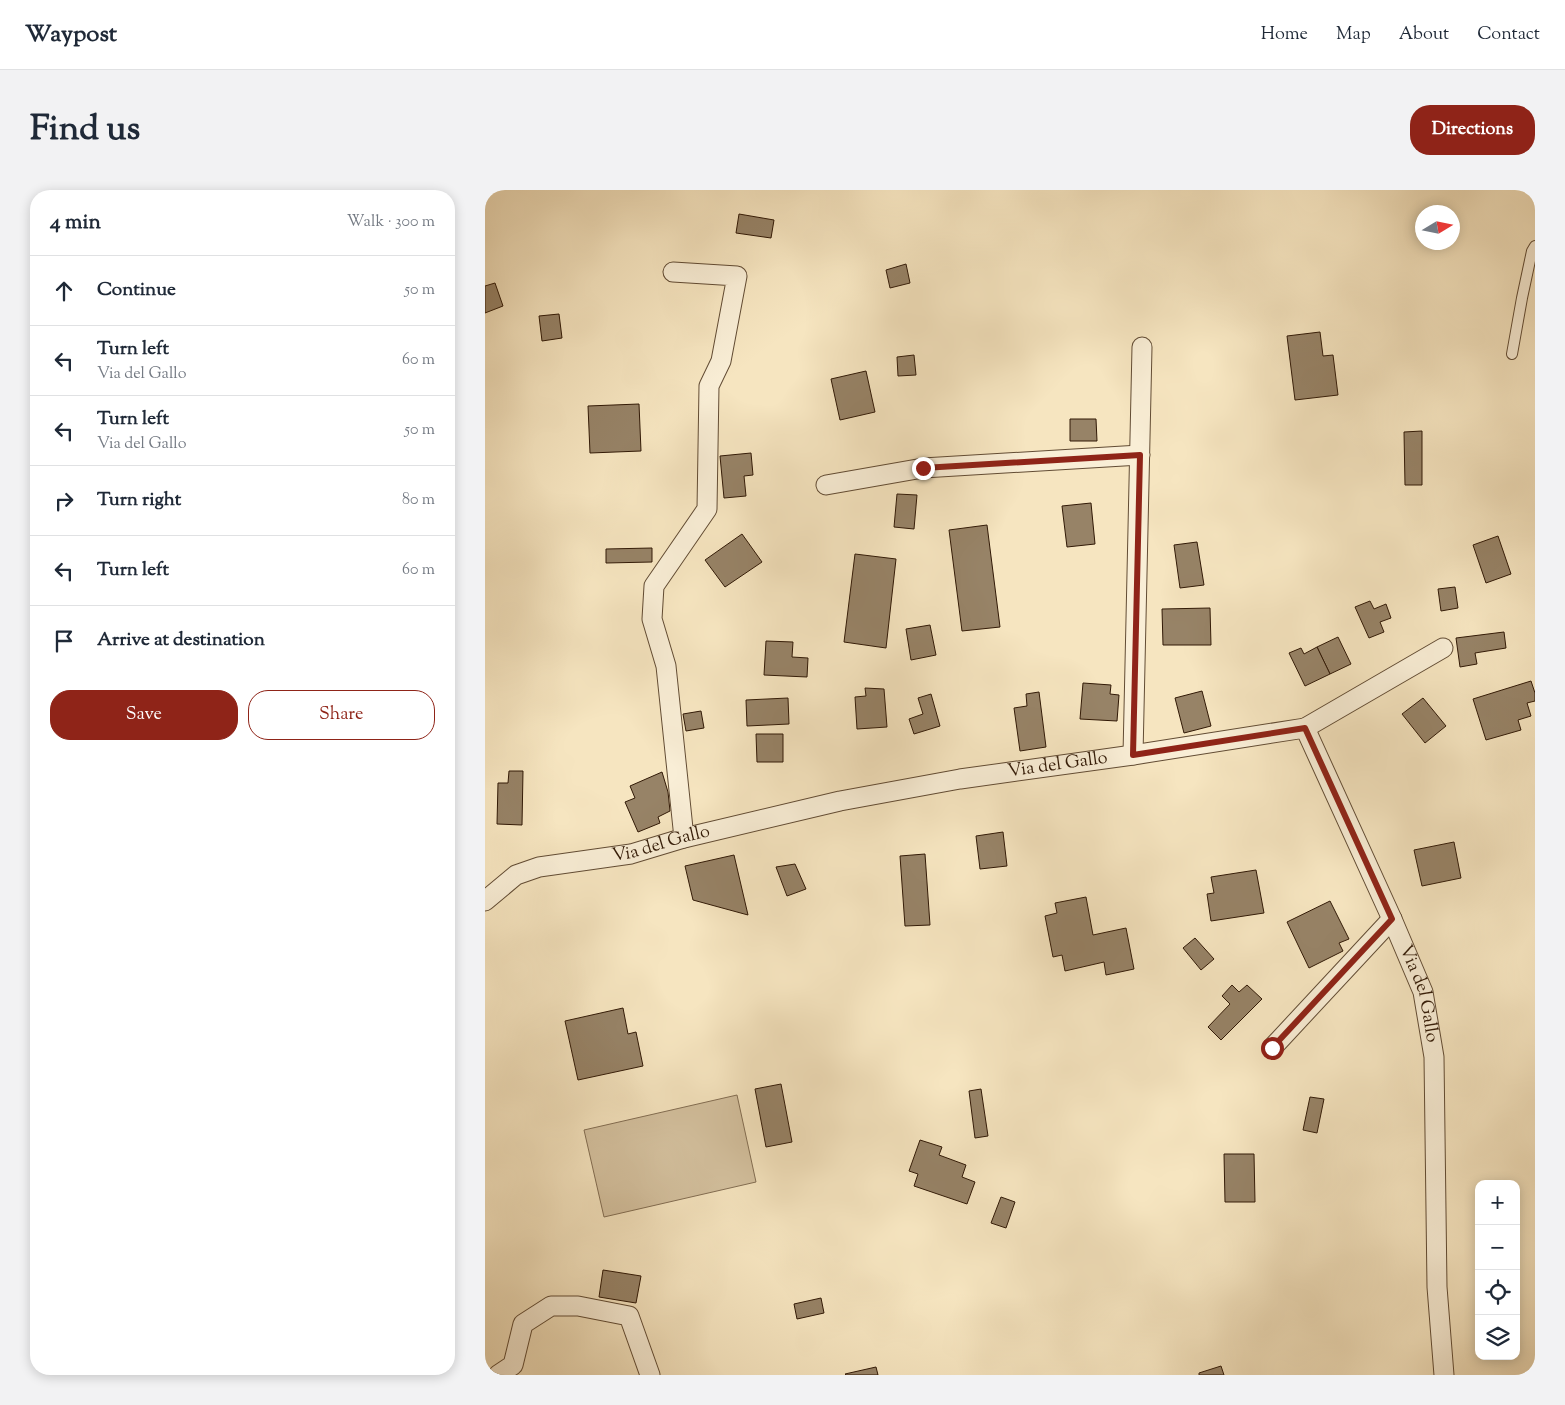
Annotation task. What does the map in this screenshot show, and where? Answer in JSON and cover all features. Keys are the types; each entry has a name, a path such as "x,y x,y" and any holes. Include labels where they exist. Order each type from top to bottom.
{"street":[{"path":"673,272 737,276 721,361 709,386 707,509 654,586 652,619 666,666 684,838"},
{"path":"1133,755 1142,347"},
{"path":"826,484 923,468 1140,455"},
{"path":"1305,728 1443,648"},
{"name":"Via del Gallo","path":"485,901 516,875 539,867 631,854 684,838 849,799 960,779 1133,755 1305,728 1423,992 1433,1057 1437,1287 1444,1375"},
{"path":"1272,1048 1392,919"},
{"path":"498,1375 513,1365 523,1324 551,1306 578,1306 629,1316 650,1375"}],"lane":[{"path":"1512,354 1522,298 1535,246"}],"shaded area":[{"path":"737,1095 756,1182 604,1217 584,1130"}],"building":[{"path":"739,214 774,220 771,238 736,233"},
{"path":"906,264 910,283 890,288 886,270"},
{"path":"495,283 503,306 485,313 485,286"},
{"path":"559,314 562,338 542,341 539,316"},
{"path":"1320,332 1323,356 1333,355 1338,395 1295,400 1287,336"},
{"path":"914,355 916,375 898,376 897,357"},
{"path":"866,371 875,412 840,420 831,379"},
{"path":"639,404 641,451 590,453 588,406"},
{"path":"1070,419 1096,419 1097,441 1070,441"},
{"path":"1422,431 1422,485 1405,485 1404,432"},
{"path":"751,453 753,475 744,476 746,496 724,498 720,456"},
{"path":"897,494 917,495 914,529 894,527"},
{"path":"1091,503 1095,544 1067,547 1062,506"},
{"path":"987,525 1000,627 962,631 949,530"},
{"path":"742,534 762,562 725,587 705,560"},
{"path":"1498,536 1511,574 1486,583 1473,545"},
{"path":"1197,542 1204,585 1180,588 1174,545"},
{"path":"652,548 652,562 606,563 606,549"},
{"path":"855,554 896,559 886,648 844,642"},
{"path":"1455,587 1458,608 1441,611 1438,589"},
{"path":"1370,601 1374,609 1386,604 1391,618 1380,622 1384,632 1369,638 1355,607"},
{"path":"1210,608 1211,645 1163,645 1162,609"},
{"path":"930,625 936,655 911,660 906,629"},
{"path":"1504,632 1506,648 1475,653 1477,664 1460,667 1456,638"},
{"path":"1338,637 1351,664 1330,674 1317,647"},
{"path":"766,641 793,642 792,657 808,658 807,677 764,675"},
{"path":"1317,647 1330,674 1305,686 1289,653 1301,648 1304,654"},
{"path":"1531,681 1535,693 1535,701 1527,703 1531,716 1518,720 1521,730 1486,740 1473,699"},
{"path":"1083,683 1111,685 1110,694 1119,695 1117,721 1080,719"},
{"path":"865,688 884,689 887,727 857,729 855,697 866,696"},
{"path":"1202,691 1211,726 1184,733 1175,698"},
{"path":"1039,692 1046,747 1020,751 1014,708 1027,706 1026,694"},
{"path":"931,694 940,726 914,734 909,719 923,714 918,698"},
{"path":"788,698 789,724 747,726 746,700"},
{"path":"1423,698 1446,726 1425,743 1402,714"},
{"path":"701,711 704,728 686,731 683,714"},
{"path":"756,734 783,734 783,762 757,762"},
{"path":"509,771 523,771 522,825 497,824 498,783 508,783"},
{"path":"662,772 668,792 670,811 658,817 660,823 638,832 625,802 635,798 630,786"},
{"path":"1003,832 1007,866 980,869 976,836"},
{"path":"1454,842 1461,878 1422,886 1414,850"},
{"path":"925,854 930,925 905,926 900,856"},
{"path":"734,855 748,915 693,900 685,866"},
{"path":"795,864 806,889 787,896 776,867"},
{"path":"1256,870 1264,913 1211,921 1207,894 1214,893 1211,877"},
{"path":"1086,897 1093,935 1126,928 1134,969 1106,975 1104,962 1065,971 1062,955 1053,957 1045,916 1057,913 1055,903"},
{"path":"1330,901 1349,939 1339,943 1343,951 1309,968 1287,922"},
{"path":"1195,938 1214,959 1201,970 1183,948"},
{"path":"1232,985 1239,992 1247,985 1262,999 1221,1040 1208,1027 1230,1004 1222,996"},
{"path":"623,1008 628,1034 636,1032 643,1066 578,1080 565,1021"},
{"path":"781,1084 792,1142 766,1147 755,1089"},
{"path":"981,1089 988,1136 975,1138 969,1091"},
{"path":"1310,1097 1324,1099 1317,1133 1303,1130"},
{"path":"920,1140 942,1147 939,1155 966,1165 962,1177 975,1182 967,1204 914,1186 918,1174 909,1171"},
{"path":"1224,1154 1254,1154 1255,1202 1225,1202"},
{"path":"1001,1197 1015,1202 1006,1228 991,1223"},
{"path":"603,1270 641,1276 636,1303 599,1297"},
{"path":"821,1298 824,1313 797,1319 794,1304"},
{"path":"1221,1366 1224,1375 1199,1375 1199,1373"},
{"path":"876,1367 878,1375 845,1374"}],"route":[{"path":"923,468 1140,455 1133,755 1305,728 1392,919 1272,1048"}]}
